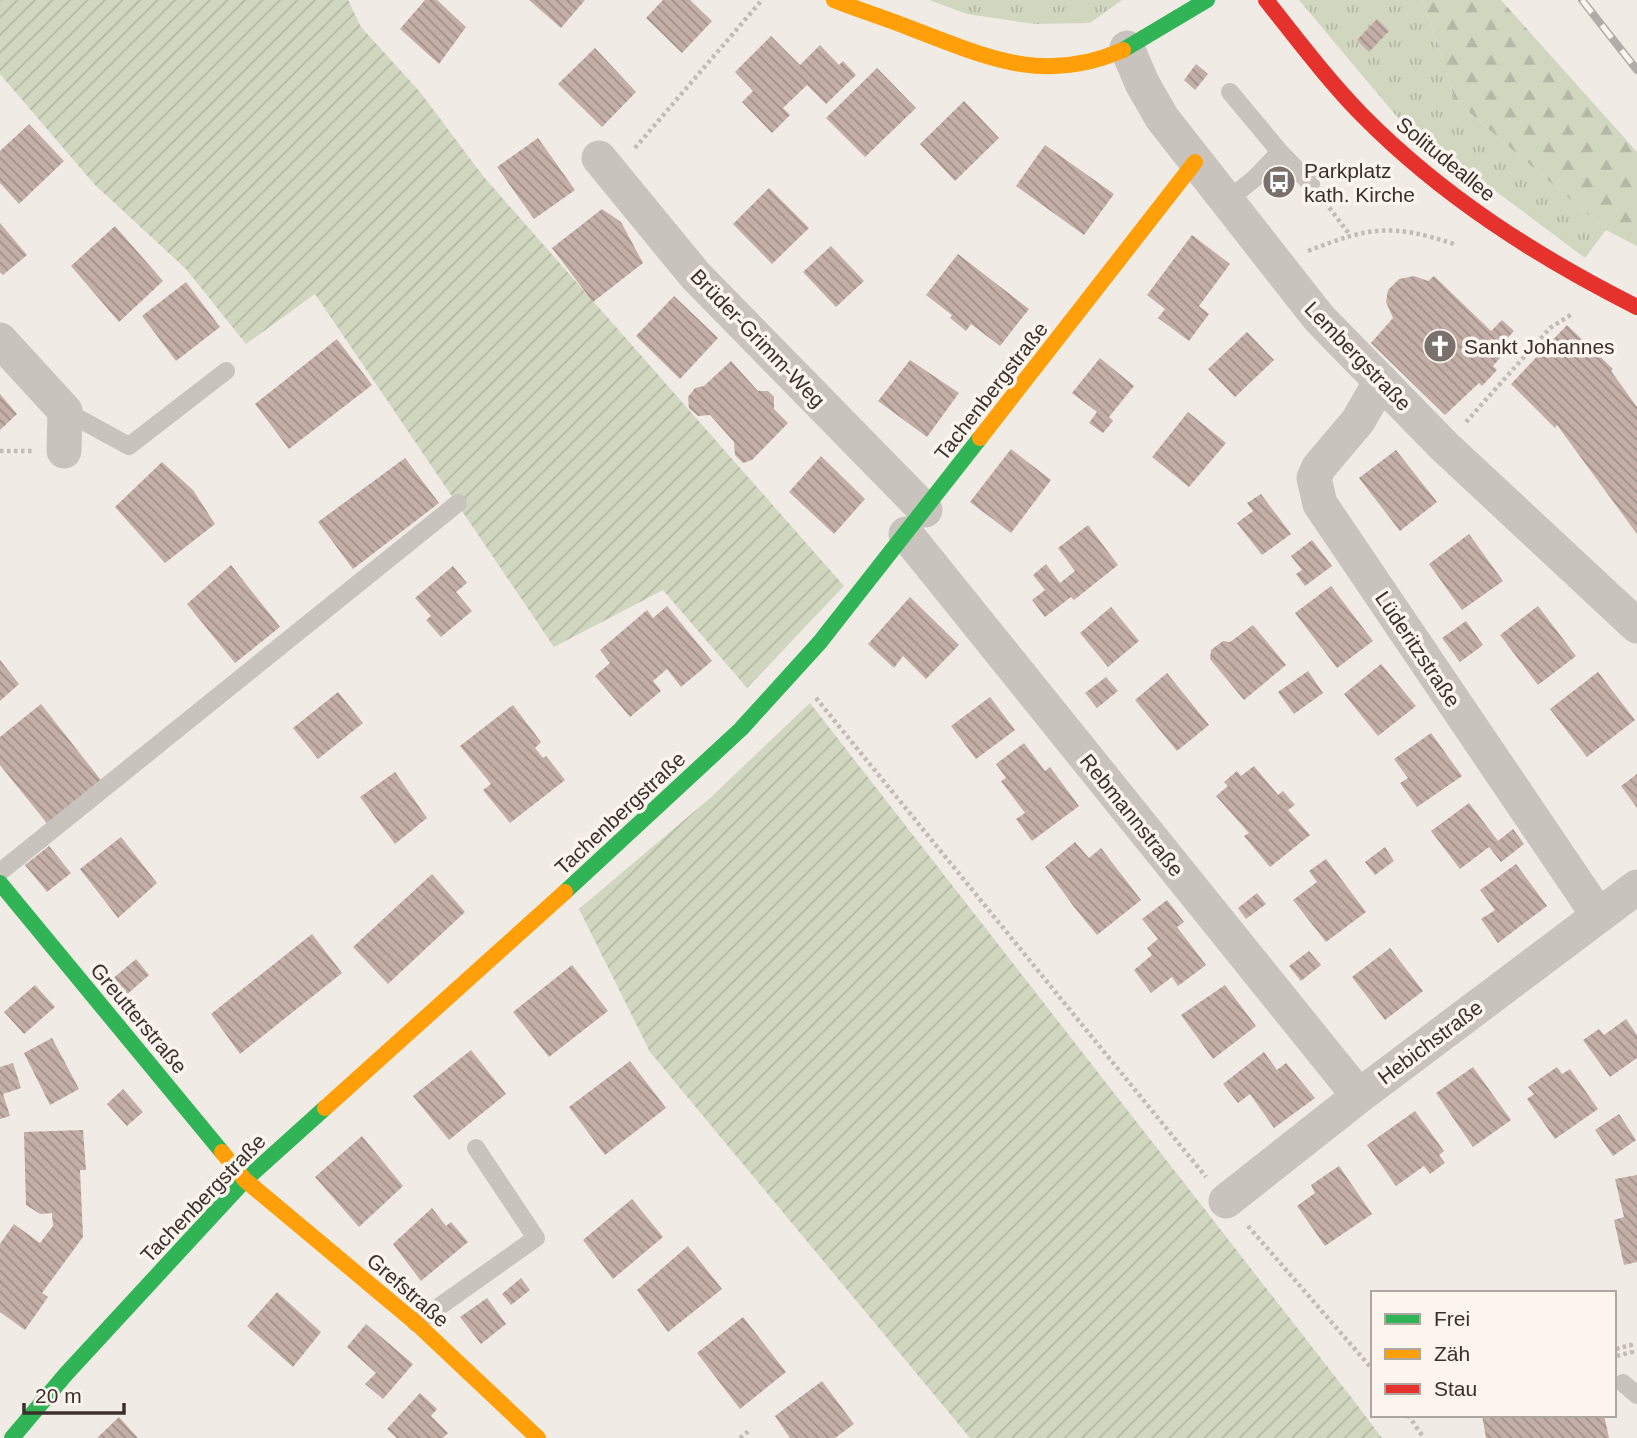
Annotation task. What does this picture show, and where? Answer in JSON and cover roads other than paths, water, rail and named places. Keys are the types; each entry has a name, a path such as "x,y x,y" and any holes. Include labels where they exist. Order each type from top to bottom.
{"street":[{"path":"834,0 983,56 1053,69 1096,61 1127,48 1207,0"},
{"name":"Solitudeallee","path":"1266,0 1324,73 1362,115 1449,193 1558,264 1637,307"},
{"name":"Lembergstraße","path":"1127,48 1142,83 1162,118 1319,318 1444,446 1637,626"},
{"name":"Tachenbergstraße","path":"12,1438 66,1374 245,1180 731,738 820,642 1195,162"},
{"name":"Brüder-Grimm-Weg","path":"605,167 695,275 915,522"},
{"path":"0,340 65,411 64,451"},
{"name":"Lüderitzstraße","path":"1381,381 1358,421 1319,467 1314,478 1320,504 1598,915"},
{"name":"Rebmannstraße","path":"915,522 1359,1096"},
{"name":"Greutterstraße","path":"0,883 245,1180"},
{"name":"Hebichstraße","path":"1226,1201 1359,1096 1637,887"},
{"name":"Grefstraße","path":"245,1180 416,1323 538,1438"}],"lane":[{"path":"1230,92 1280,152 1311,184"},
{"path":"1228,200 1255,178 1280,152"},
{"path":"65,411 129,446 226,371"},
{"path":"0,872 458,503"},
{"path":"416,1323 536,1238 476,1148"},
{"path":"1623,1383 1637,1395"}],"railway":[{"path":"1582,0 1637,70"}],"place":[{"name":"Parkplatz kath. Kirche","path":"1279,182"},
{"name":"Sankt Johannes","path":"1440,346"}]}
